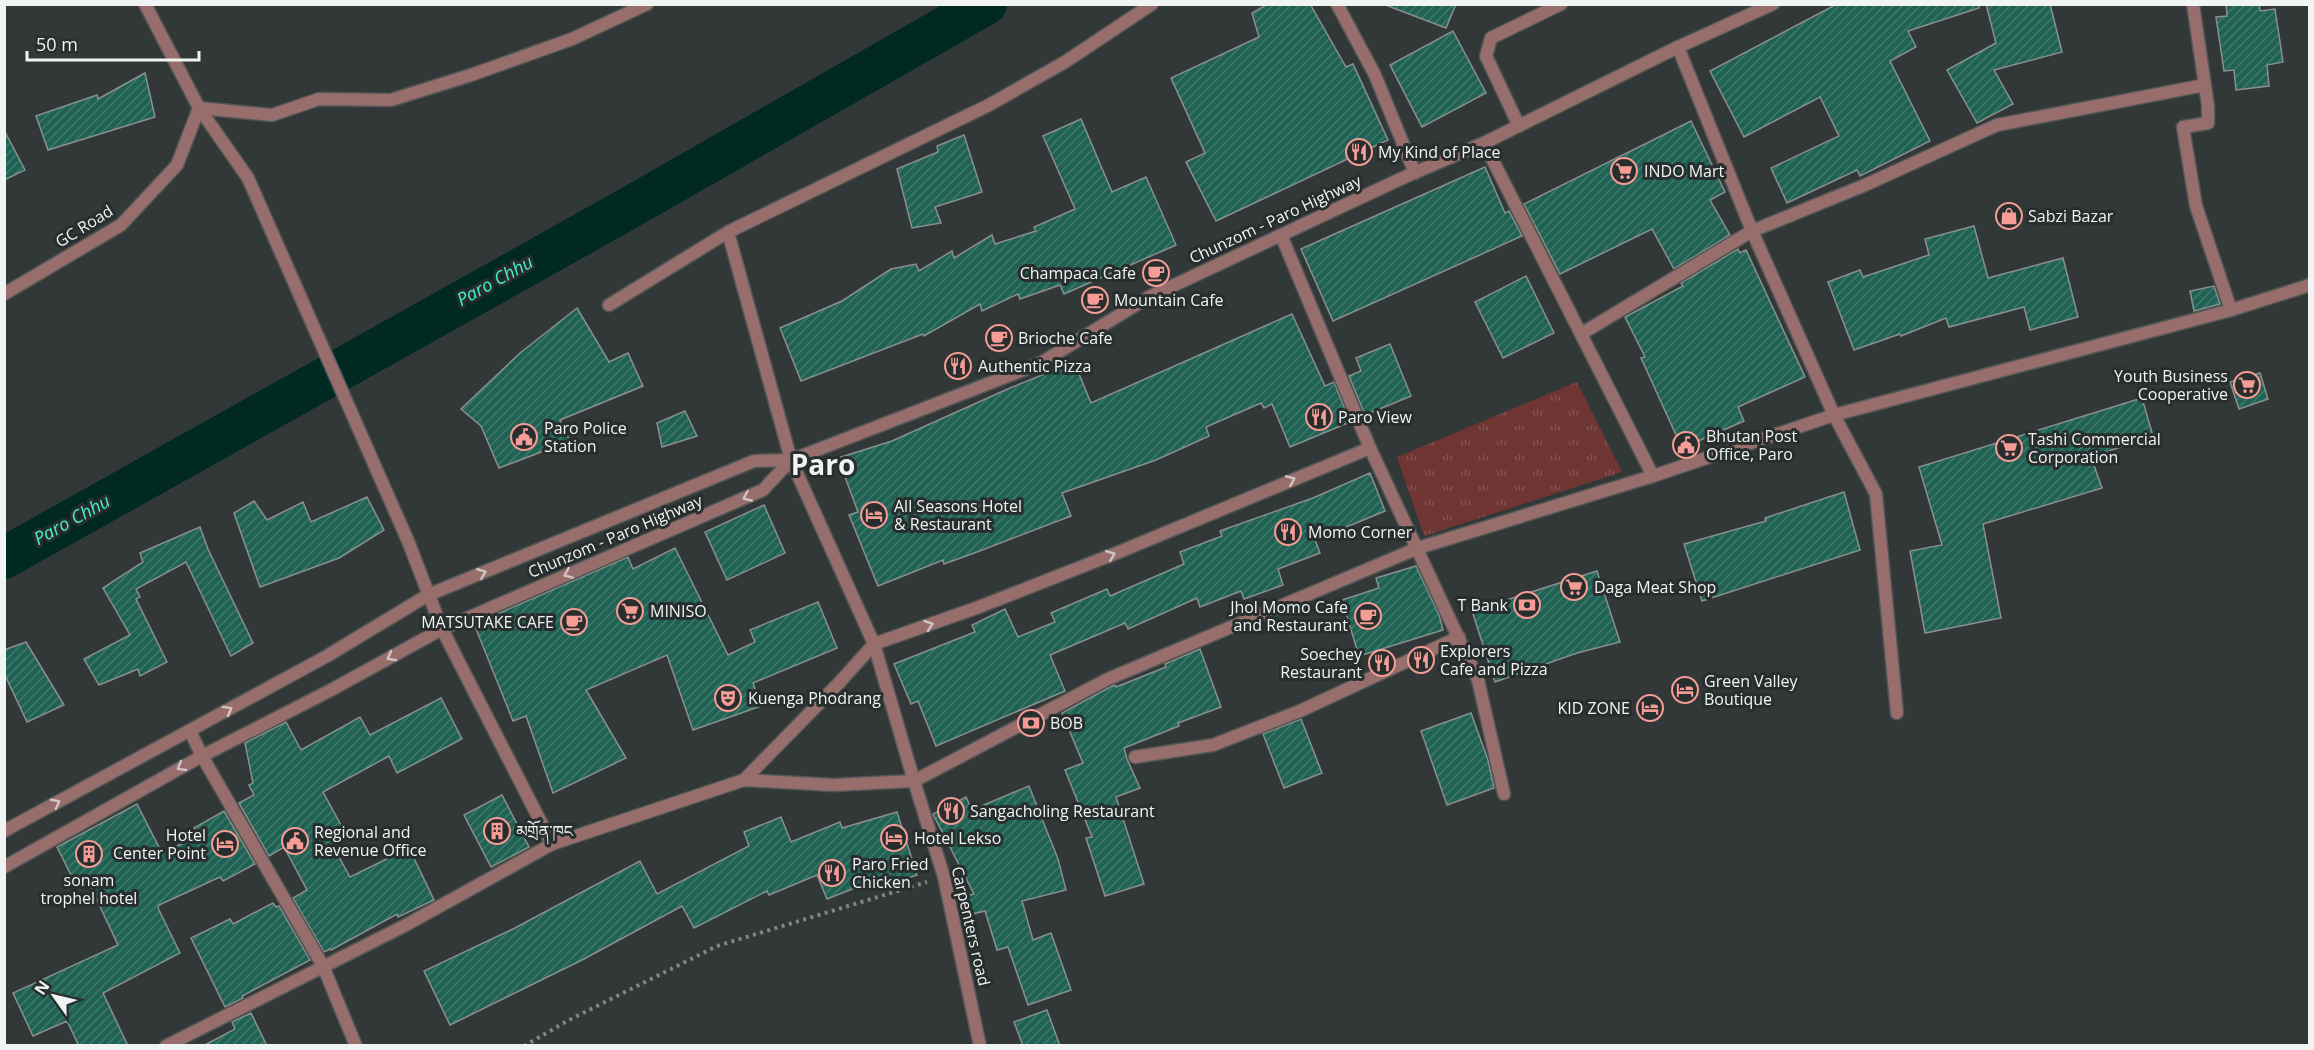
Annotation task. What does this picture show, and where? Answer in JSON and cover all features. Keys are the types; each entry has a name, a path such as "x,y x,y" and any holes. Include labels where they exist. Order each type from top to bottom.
{"street":[{"path":"145,4 199,108 248,178 408,541 442,629 552,844"},
{"path":"199,108 272,114 319,99 391,100 471,75 572,39 647,4"},
{"path":"609,306 728,232 989,105 1065,62 1152,4"},
{"path":"1337,4 1375,75 1415,173"},
{"path":"1519,126 1486,56 1491,38 1561,4"},
{"name":"Chunzom - Paro Highway","path":"4,831 327,656 428,595 754,462 791,460 1039,364 1149,297 1484,143 1678,47 1773,4"},
{"path":"2193,4 2208,123 2183,127 2196,206 2231,310"},
{"path":"1678,47 1752,231 1834,415 1876,494 1898,713"},
{"path":"1581,334 1752,231 1865,185 1996,125 2205,85"},
{"name":"GC Road","path":"4,294 121,225 177,165 199,108"},
{"path":"1484,143 1653,476"},
{"name":"Carpenters road","path":"728,232 791,460 874,645 944,877 980,1046"},
{"path":"1281,235 1370,448 1478,680 1504,794"},
{"path":"165,1046 404,926 552,844 744,780 833,785 914,781 1108,679 1418,548 1653,476 1834,415 2231,310 2310,285"},
{"path":"744,780 874,645 1119,552 1370,448"},
{"name":"Chunzom - Paro Highway","path":"4,867 202,756 331,690 442,629 763,490 791,460"},
{"path":"1135,757 1213,745 1300,711 1459,637"},
{"path":"190,731 202,756 323,966 356,1046"}],"path":[{"path":"524,1046 569,1020 717,946 944,877"}],"green space":[{"path":"1577,382 1622,472 1424,536 1397,457"}],"building":[{"path":"1268,4 1310,4 1346,67 1353,64 1388,140 1216,221 1186,162 1205,153 1171,78 1259,37 1252,13"},
{"path":"1388,4 1456,4 1446,28 1388,6"},
{"path":"1837,4 1979,4 1979,8 1908,31 1916,47 1890,61 1930,141 1860,176 1857,170 1787,203 1771,168 1839,136 1820,97 1744,137 1710,71"},
{"path":"1986,4 2050,4 2062,52 1994,70 2013,104 1977,123 1947,70 1996,43"},
{"path":"2226,4 2259,4 2260,11 2275,9 2283,62 2267,65 2269,86 2236,90 2234,70 2224,71 2216,17 2227,16"},
{"path":"1453,31 1486,93 1422,127 1390,65"},
{"path":"145,73 155,117 48,150 36,116 97,95 98,99"},
{"path":"1081,119 1112,192 1146,177 1176,245 1064,294 1060,285 1020,299 1018,294 982,311 980,304 924,336 923,334 801,381 780,328 842,301 891,269 916,264 919,271 952,251 954,258 992,235 995,244 1036,231 1034,227 1075,209 1043,136"},
{"path":"1691,121 1725,192 1710,200 1730,235 1674,269 1652,229 1560,274 1524,204"},
{"path":"4,130 25,170 4,180"},
{"path":"964,135 982,192 935,207 941,223 912,228 897,169 938,152 937,146"},
{"path":"1485,167 1505,213 1509,211 1522,236 1333,321 1301,249"},
{"path":"1974,226 1988,278 2063,258 2078,317 2030,330 2024,307 1949,327 1946,318 1901,336 1900,334 1854,350 1828,282 1860,270 1863,277 1929,255 1925,239"},
{"path":"1738,249 1740,253 1746,250 1805,377 1738,407 1744,421 1682,448 1641,358 1645,357 1625,317 1683,286 1681,283"},
{"path":"1526,276 1554,333 1503,358 1475,302"},
{"path":"2214,286 2220,304 2194,311 2190,291"},
{"path":"577,308 609,362 628,353 643,386 560,420 570,441 499,468 481,426 461,409 520,353"},
{"path":"1292,314 1325,386 1334,382 1350,422 1290,447 1272,404 1264,408 1261,403 1206,427 1209,436 1156,460 1062,493 1071,516 944,564 943,560 878,586 849,515 858,512 838,458 892,441 1074,362 1091,403"},
{"path":"1390,344 1411,396 1365,415 1349,376 1361,371 1356,358"},
{"path":"2260,373 2268,399 2239,409 2230,382"},
{"path":"2142,398 2153,436 2091,457 2102,488 1983,524 2001,618 1925,633 1910,551 1942,545 1919,467"},
{"path":"685,411 697,436 662,447 657,423"},
{"path":"1370,473 1385,511 1315,540 1320,553 1278,569 1283,585 1244,599 1241,591 1200,607 1197,598 1128,629 1125,623 1050,655 1065,691 936,746 918,701 911,704 894,664 975,632 972,625 1005,609 1018,637 1055,622 1051,613 1107,589 1110,596 1184,564 1180,552 1222,536 1220,531 1313,498"},
{"path":"1844,492 1860,550 1702,601 1684,544 1766,521 1765,518"},
{"path":"367,497 384,530 339,558 260,587 234,513 254,501 267,520 303,502 311,522"},
{"path":"764,505 785,553 727,580 705,532"},
{"path":"200,527 208,549 253,643 231,656 186,562 136,589 140,597 136,599 167,662 140,676 138,669 99,685 84,659 130,635 103,588 143,562 140,553"},
{"path":"675,548 728,655 755,642 750,630 818,602 837,648 753,683 761,706 693,730 667,655 586,690 626,758 553,793 526,716 513,721 474,624 628,557 633,569"},
{"path":"1416,566 1439,615 1443,630 1359,656 1342,600 1379,588 1376,578"},
{"path":"1597,571 1620,642 1577,653 1495,682 1472,611"},
{"path":"26,642 64,705 27,722 4,673 4,650"},
{"path":"1200,649 1221,707 1178,723 1179,726 1124,748 1140,788 1116,797 1144,884 1105,896 1086,838 1092,837 1065,770 1083,763 1062,713 1112,686 1116,687 1166,667 1165,664"},
{"path":"441,698 462,739 397,773 389,756 323,792 348,838 333,846 350,877 409,848 434,900 398,917 397,914 324,952 293,898 307,890 284,847 269,856 239,803 254,795 249,785 253,783 245,743 286,722 301,750 360,717 370,735"},
{"path":"1471,713 1488,760 1494,788 1447,805 1421,731"},
{"path":"1301,719 1322,773 1284,788 1263,734"},
{"path":"1029,786 1058,859 1066,890 1022,901 1033,940 1051,933 1071,990 1028,1005 1008,947 997,950 985,911 968,915 963,897 974,894 933,814 966,797 972,810"},
{"name":"མགྲོན་ཁང","path":"502,795 529,847 491,867 464,815"},
{"path":"137,804 162,853 198,836 194,828 224,811 255,864 223,881 220,877 159,905 158,908 180,953 103,993 128,1046 79,1046 67,1021 33,1036 13,993 118,945 88,881 77,887 57,847"},
{"path":"897,812 917,875 877,888 875,880 827,899 817,875 769,895 767,891 694,928 682,906 582,960 450,1025 424,971 515,928 640,861 657,894 749,846 744,832 781,817 791,842 840,822 842,828"},
{"path":"273,903 276,907 279,906 310,960 225,1007 191,938 230,919 233,924"},
{"path":"1047,1010 1060,1046 1023,1046 1014,1022"},
{"path":"251,1013 267,1046 203,1046 235,1029 232,1022"}],"waterway":[{"name":"Paro Chhu","path":"4,558 620,213 986,4"}],"place":[{"name":"My Kind of Place","path":"1359,152"},
{"name":"INDO Mart","path":"1624,171"},
{"name":"Sabzi Bazar","path":"2009,216"},
{"name":"Champaca Cafe","path":"1156,273"},
{"name":"Mountain Cafe","path":"1095,300"},
{"name":"Brioche Cafe","path":"999,338"},
{"name":"Authentic Pizza","path":"958,366"},
{"name":"Youth Business Cooperative","path":"2247,385"},
{"name":"Paro View","path":"1319,417"},
{"name":"Paro Police Station","path":"524,437"},
{"name":"Bhutan Post Office, Paro","path":"1686,445"},
{"name":"Tashi Commercial Corporation","path":"2009,448"},
{"name":"All Seasons Hotel & Restaurant","path":"874,515"},
{"name":"Momo Corner","path":"1288,532"},
{"name":"Daga Meat Shop","path":"1574,587"},
{"name":"T Bank","path":"1527,605"},
{"name":"MINISO","path":"630,611"},
{"name":"Jhol Momo Cafe and Restaurant","path":"1368,616"},
{"name":"MATSUTAKE CAFE","path":"574,622"},
{"name":"Explorers Cafe and Pizza","path":"1421,660"},
{"name":"Soechey Restaurant","path":"1382,663"},
{"name":"Green Valley Boutique","path":"1685,690"},
{"name":"Kuenga Phodrang","path":"728,698"},
{"name":"KID ZONE","path":"1650,708"},
{"name":"BOB","path":"1031,723"},
{"name":"Sangacholing Restaurant","path":"951,811"},
{"name":"མགྲོན་ཁང","path":"497,831"},
{"name":"Hotel Lekso","path":"894,838"},
{"name":"Regional and Revenue Office","path":"295,841"},
{"name":"Hotel Center Point","path":"225,844"},
{"name":"sonam trophel hotel","path":"89,854"},
{"name":"Paro Fried Chicken","path":"832,873"}],"district":[{"name":"Paro","path":"823,465"}]}
